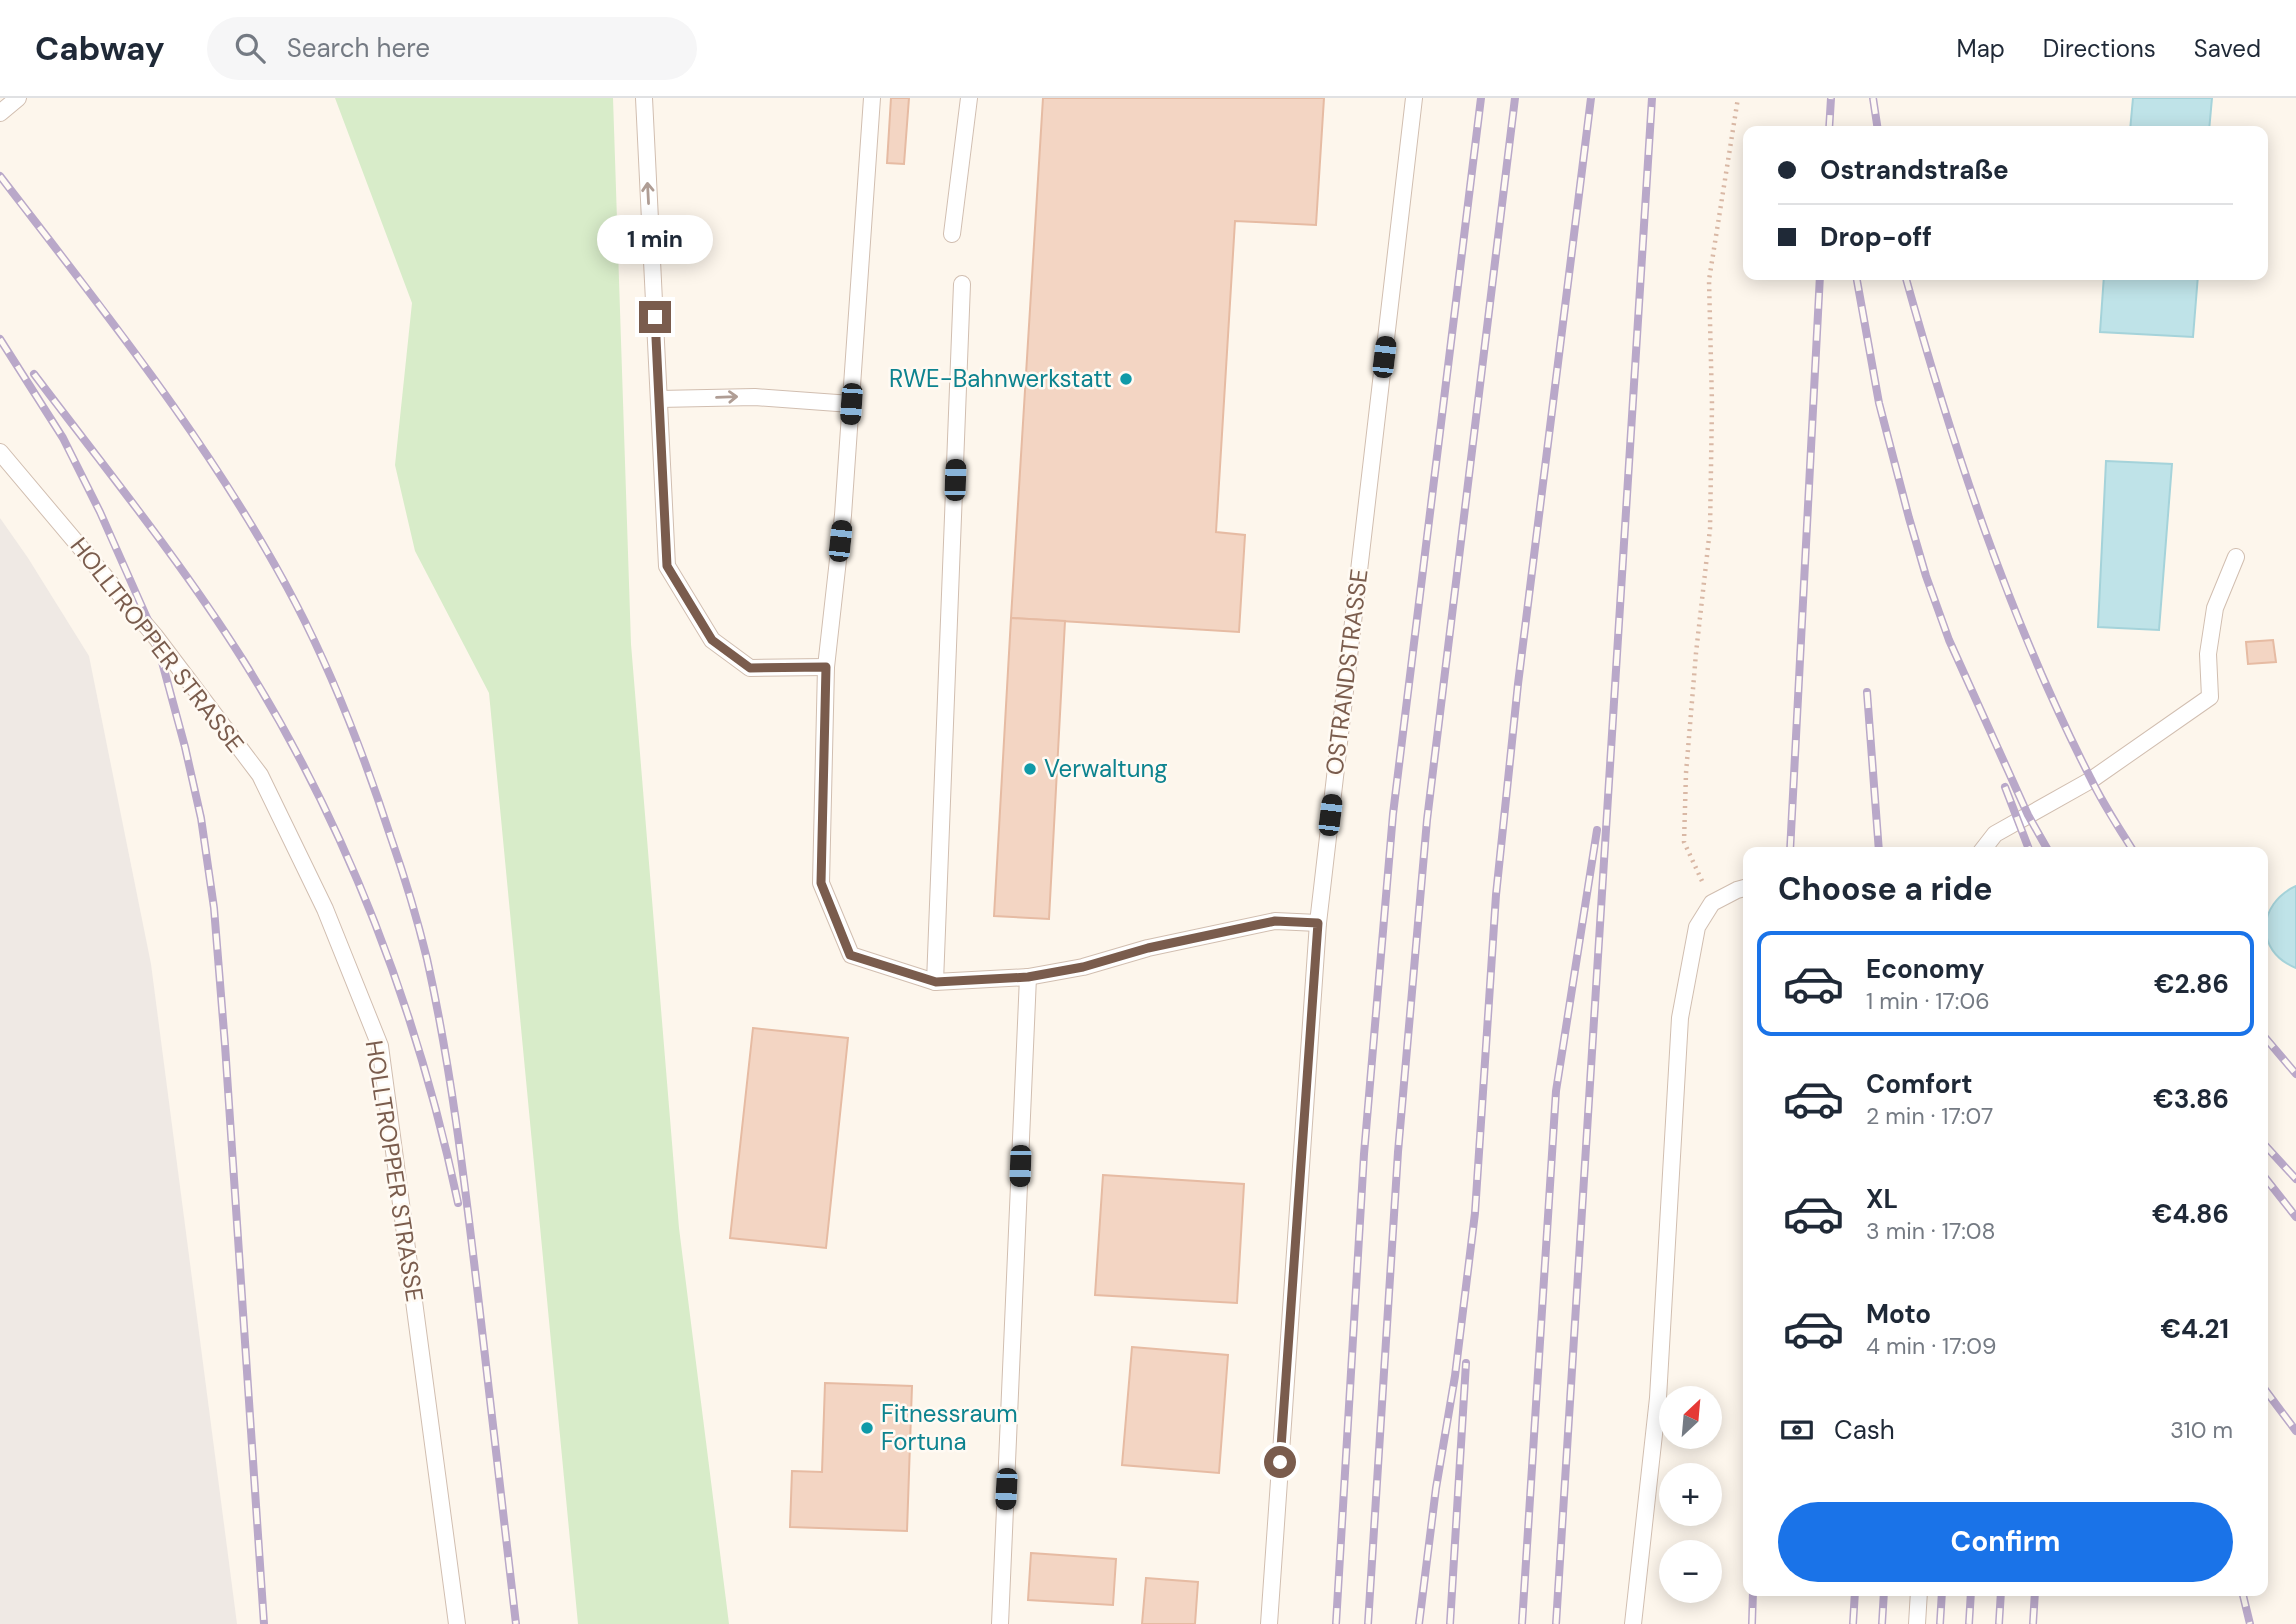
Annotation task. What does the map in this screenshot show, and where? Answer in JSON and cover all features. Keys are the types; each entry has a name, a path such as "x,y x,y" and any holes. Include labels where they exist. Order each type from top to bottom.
{"lane":[{"path":"0,113 18,98"},
{"path":"644,98 667,566 712,640 750,668 826,667"},
{"path":"872,98 843,516 826,667 821,883 850,955 936,982 1028,977 1083,967 1148,948 1275,921 1318,923"},
{"path":"952,234 969,98"},
{"name":"OSTRANDSTRASSE","path":"1269,1624 1318,923 1414,98"},
{"path":"936,982 962,284"},
{"path":"659,399 755,397 851,404"},
{"name":"HOLLTROPPER STRASSE","path":"0,452 155,636 260,775 325,909 380,1046 457,1624"},
{"path":"1985,847 1995,834 2091,780 2210,697 2208,654 2215,608 2235,557"},
{"path":"1633,1624 1658,1398 1680,1018 1696,927 1712,903 1743,888"},
{"path":"1000,1624 1028,977"},
{"path":"1917,1624 1919,1596"}],"path":[{"path":"1712,903 1684,842 1696,653 1710,529 1713,404 1709,280 1738,98"}],"shaded area":[{"path":"0,518 89,656 151,964 237,1624 0,1624"}],"green space":[{"path":"335,98 613,98 631,644 679,1228 729,1624 578,1624 489,693 415,551 395,465 412,303"}],"water":[{"path":"2133,98 2212,98 2209,126 2130,126"},
{"path":"2104,280 2198,280 2193,337 2100,332"},
{"path":"2106,461 2172,464 2159,630 2098,627"},
{"path":"2296,886 2296,968 2282,960 2268,941 2268,915 2283,894"}],"building":[{"path":"891,98 909,98 904,164 887,163"},
{"name":"RWE-Bahnwerkstatt","path":"1043,98 1324,98 1316,225 1235,221 1216,532 1245,535 1239,632 1011,618"},
{"name":"Verwaltung","path":"1011,618 1065,621 1049,919 994,916"},
{"path":"2273,640 2276,662 2248,664 2246,642"},
{"path":"753,1028 848,1038 826,1248 730,1238"},
{"path":"1103,1175 1244,1184 1237,1303 1095,1295"},
{"path":"1132,1347 1228,1355 1219,1473 1122,1465"},
{"name":"Fitnessraum Fortuna","path":"825,1383 912,1386 907,1531 790,1527 792,1471 822,1472"},
{"path":"1031,1553 1116,1559 1113,1605 1028,1600"},
{"path":"1146,1578 1198,1582 1195,1624 1142,1624"}],"railway":[{"path":"1336,1624 1364,1154 1393,814 1481,98"},
{"path":"1368,1624 1398,1152 1427,820 1515,98"},
{"path":"1419,1624 1436,1488 1455,1376 1475,1213 1496,895 1518,684 1591,98"},
{"path":"1556,1624 1652,98"},
{"path":"1829,126 1831,98"},
{"path":"1873,98 1877,126"},
{"path":"0,176 157,384 230,491 310,632 371,778 419,928 443,1040 467,1205 516,1624"},
{"path":"1790,847 1820,280"},
{"path":"1857,280 1879,403 1926,576 1949,640 2028,815 2046,847"},
{"path":"1906,280 1963,468 2009,595 2061,718 2101,798 2131,847"},
{"path":"0,339 63,438 100,512 155,636 201,818 214,908 225,1045 264,1624"},
{"path":"34,374 194,586 243,660 315,788 346,854 400,991 442,1132 458,1203"},
{"path":"1867,692 1879,847"},
{"path":"2005,787 2028,847"},
{"path":"1522,1624 1556,1091 1597,830"},
{"path":"2268,1041 2296,1074"},
{"path":"2268,1148 2296,1179"},
{"path":"2268,1181 2296,1217"},
{"path":"1450,1624 1466,1363"},
{"path":"2268,1394 2296,1431"},
{"path":"1752,1624 1753,1596"},
{"path":"1853,1624 1855,1596"},
{"path":"1882,1624 1884,1596"},
{"path":"1940,1624 1942,1596"},
{"path":"1969,1624 1971,1596"},
{"path":"1999,1624 2001,1596"},
{"path":"2033,1624 2035,1596"},
{"path":"2243,1596 2250,1624"}],"place":[{"name":"RWE-Bahnwerkstatt","path":"1126,379"},
{"name":"Verwaltung","path":"1030,769"},
{"name":"Fitnessraum Fortuna","path":"867,1428"}],"route":[{"path":"655,317 667,566 712,640 750,668 826,667 821,883 850,955 936,982 1028,977 1083,967 1148,948 1275,921 1318,923 1280,1462"}]}
